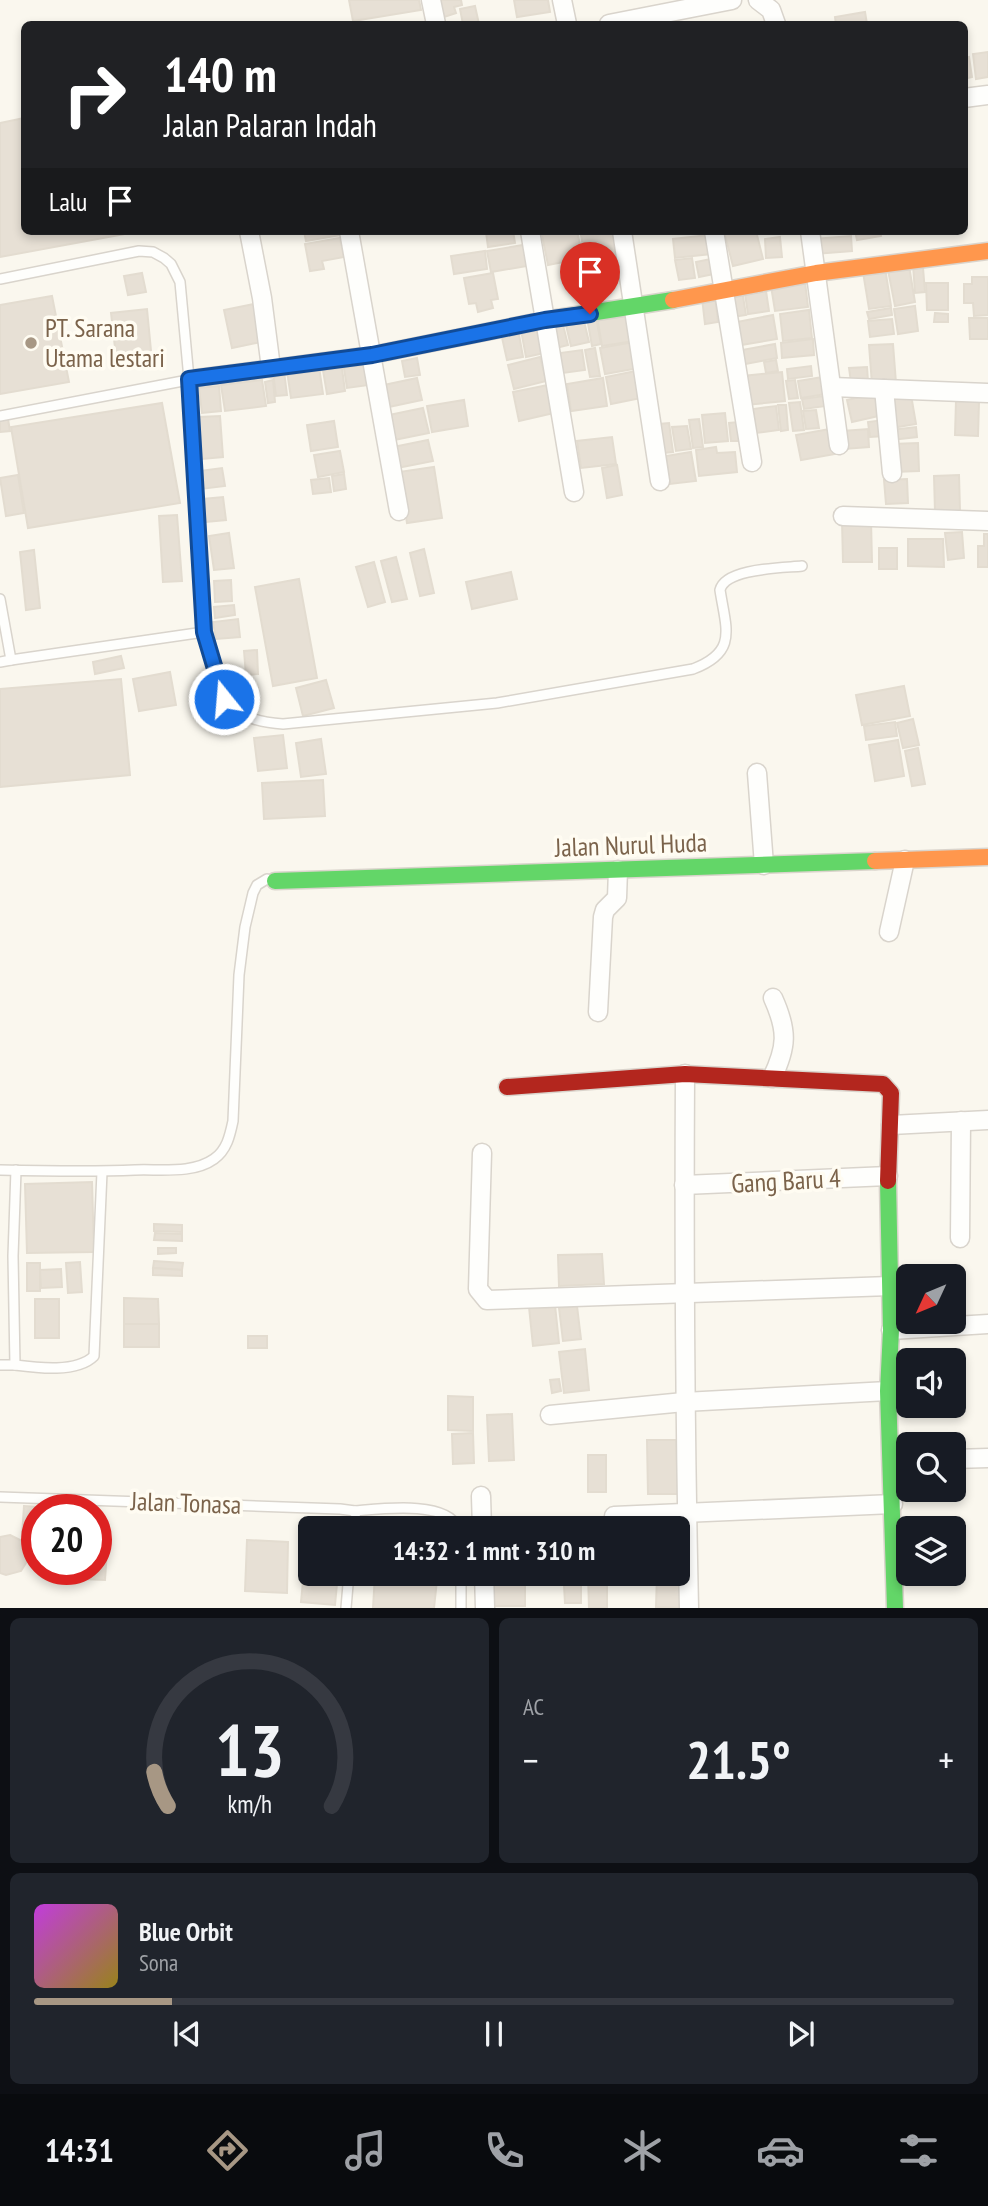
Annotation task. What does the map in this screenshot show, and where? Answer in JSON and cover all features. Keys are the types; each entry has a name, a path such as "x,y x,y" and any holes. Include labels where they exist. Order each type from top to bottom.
{"street":[{"path":"431,0 435,21"},
{"path":"562,0 567,21"},
{"path":"646,21 682,18 732,0"},
{"path":"758,0 771,10 775,21"},
{"path":"968,98 988,95"},
{"path":"250,235 262,298 271,368"},
{"path":"350,235 399,511"},
{"path":"531,235 574,492"},
{"path":"623,235 660,481"},
{"path":"715,235 752,462"},
{"path":"811,235 839,445"},
{"path":"189,379 372,355 545,320 634,307 817,273 988,251"},
{"path":"832,387 988,393"},
{"path":"884,389 891,473"},
{"path":"843,516 988,521"},
{"path":"757,773 764,865"},
{"name":"Jalan Nurul Huda","path":"275,881 988,857"},
{"path":"890,932 905,860"},
{"path":"598,1012 603,917 605,910 617,898 618,870"},
{"path":"772,1078 783,1054 784,1034 781,1016 773,998"},
{"path":"685,1074 684,1402 689,1608"},
{"path":"507,1087 685,1074 883,1084 891,1093 888,1176 891,1330 888,1391 896,1438"},
{"path":"891,1125 988,1120"},
{"path":"960,1238 961,1121"},
{"path":"482,1153 478,1289 487,1300 890,1286"},
{"name":"Gang Baru 4","path":"684,1185 888,1176"},
{"path":"891,1330 988,1324"},
{"path":"550,1415 684,1402 888,1391"},
{"path":"966,1459 988,1458"},
{"path":"895,1608 893,1504 896,1486"},
{"path":"481,1496 482,1516"},
{"path":"614,1516 893,1504"},
{"path":"484,1586 485,1608"}],"lane":[{"path":"0,279 139,251 153,252 172,264 180,282 189,379 204,632 224,699 240,712 262,723 283,724 497,703 693,669 717,658 724,648 726,637 720,590 722,583 740,574 803,566"},
{"path":"0,416 189,379"},
{"path":"0,599 12,660"},
{"path":"0,662 204,632"},
{"path":"0,1170 102,1172 186,1169 204,1165 217,1157 229,1139 233,1121 239,975 245,927 257,885 267,879 275,881"},
{"path":"15,1365 13,1256 16,1170"},
{"path":"0,1365 66,1367 88,1362 94,1356 102,1172"},
{"name":"Jalan Tonasa","path":"0,1497 355,1511 428,1510 450,1516"},
{"path":"355,1511 355,1516"},
{"path":"346,1608 348,1586"},
{"path":"461,1586 461,1608"}],"building":[{"path":"349,0 419,0 421,10 353,21"},
{"path":"439,0 461,0 462,5 454,7 456,13 444,17"},
{"path":"514,0 548,0 550,12 517,17"},
{"path":"475,6 478,21 462,21 460,9"},
{"path":"865,12 866,21 836,21 835,17"},
{"path":"988,52 988,77 976,79 973,54"},
{"path":"968,57 972,77 968,78"},
{"path":"21,119 21,235 119,235 0,257 0,123"},
{"path":"305,235 341,235 306,241"},
{"path":"486,235 514,235 515,243 488,247"},
{"path":"542,235 578,235 583,258 548,265"},
{"path":"581,235 614,235 618,266 587,270"},
{"path":"708,235 711,254 675,258 673,239"},
{"path":"725,235 757,235 763,259 733,266"},
{"path":"856,235 881,236 857,240"},
{"path":"851,236 852,251 815,254 814,239"},
{"path":"780,237 782,257 766,258 765,239"},
{"path":"340,238 344,257 322,261 324,269 310,271 305,244"},
{"path":"523,245 527,266 491,272 487,251"},
{"path":"485,251 487,269 454,274 451,256"},
{"path":"692,258 695,278 679,280 675,260"},
{"path":"711,259 714,274 699,277 696,262"},
{"path":"913,264 923,268 925,292 915,293"},
{"path":"909,266 915,302 895,306 888,270"},
{"path":"885,268 891,306 869,309 863,272"},
{"path":"142,273 146,292 128,295 124,276"},
{"path":"493,273 498,299 491,300 493,308 478,312 476,303 469,304 464,278"},
{"path":"972,277 988,277 988,315 974,316 973,303 964,303 964,284 972,284"},
{"path":"805,282 808,307 775,311 771,286"},
{"path":"926,283 948,283 948,310 927,310"},
{"path":"742,290 746,315 732,317 728,292"},
{"path":"766,291 769,311 748,314 745,294"},
{"name":"PT. Sarana Utama lestari","path":"52,296 69,382 0,394 0,305"},
{"path":"715,297 718,322 705,324 702,298"},
{"path":"254,304 261,342 232,348 224,310"},
{"path":"915,306 918,331 898,334 894,309"},
{"path":"891,308 892,315 869,319 867,312"},
{"path":"147,309 152,361 117,365 111,313"},
{"path":"809,310 812,338 783,341 780,314"},
{"path":"629,311 634,341 602,346 597,316"},
{"path":"935,313 948,314 948,322 934,322"},
{"path":"773,315 777,339 741,345 737,322"},
{"path":"583,317 589,342 571,346 565,321"},
{"path":"596,317 601,344 592,346 587,318"},
{"path":"969,318 988,318 988,339 970,339"},
{"path":"892,319 894,334 870,337 868,321"},
{"path":"562,321 568,345 556,348 551,323"},
{"path":"543,325 549,352 526,357 521,330"},
{"path":"518,329 523,357 507,360 501,333"},
{"path":"813,339 814,355 782,358 781,343"},
{"path":"634,342 639,368 605,374 600,348"},
{"path":"775,344 777,358 745,364 742,350"},
{"path":"893,344 896,383 872,384 869,345"},
{"path":"595,348 600,376 590,377 585,350"},
{"path":"582,350 585,370 563,373 560,353"},
{"path":"540,357 546,381 514,389 508,365"},
{"path":"417,358 420,375 405,377 402,361"},
{"path":"365,359 369,385 347,388 343,362"},
{"path":"776,360 778,371 766,373 764,362"},
{"path":"341,361 345,391 327,394 322,364"},
{"path":"811,366 812,376 788,379 787,369"},
{"path":"319,367 323,394 291,398 287,371"},
{"path":"867,367 868,381 851,382 849,368"},
{"path":"284,371 287,395 276,396 273,372"},
{"path":"636,371 641,398 611,404 606,377"},
{"path":"782,372 785,401 746,405 743,376"},
{"path":"823,377 826,394 801,398 798,381"},
{"path":"417,378 422,400 384,408 379,386"},
{"path":"603,378 607,406 571,411 567,384"},
{"path":"262,380 266,406 225,411 221,385"},
{"path":"273,380 275,402 268,403 265,382"},
{"path":"795,380 798,398 789,399 786,381"},
{"path":"548,385 554,413 519,421 513,392"},
{"path":"219,386 221,411 202,413 199,388"},
{"path":"878,393 883,415 852,422 847,400"},
{"path":"911,395 916,424 892,428 887,399"},
{"path":"824,396 826,406 804,409 802,399"},
{"path":"464,400 468,426 432,432 427,406"},
{"path":"956,401 979,402 978,436 955,435"},
{"path":"800,402 804,430 793,431 789,403"},
{"path":"162,403 180,503 28,528 11,427"},
{"path":"778,405 786,405 788,430 781,431"},
{"path":"776,406 779,430 756,433 753,409"},
{"path":"423,408 429,433 394,440 389,415"},
{"path":"816,410 819,428 806,429 803,411"},
{"path":"725,413 728,441 705,443 702,415"},
{"path":"220,416 223,457 202,459 199,417"},
{"path":"8,419 10,431 0,432 0,420"},
{"path":"699,419 703,447 693,448 689,420"},
{"path":"883,420 885,436 870,437 868,422"},
{"path":"334,421 338,447 311,451 307,425"},
{"path":"739,422 740,441 731,441 729,423"},
{"path":"669,423 673,452 663,453 659,424"},
{"path":"687,426 691,449 676,451 672,427"},
{"path":"916,427 917,437 892,440 890,430"},
{"path":"830,429 835,454 801,460 796,435"},
{"path":"868,429 869,447 844,449 843,431"},
{"path":"612,437 616,464 581,468 577,441"},
{"path":"428,440 433,461 397,468 393,447"},
{"path":"918,443 919,471 893,472 892,444"},
{"path":"716,447 717,453 735,452 737,472 699,476 696,450"},
{"path":"340,451 344,472 318,477 314,455"},
{"path":"691,452 696,481 670,484 666,456"},
{"path":"617,465 622,495 607,498 602,468"},
{"path":"434,467 442,518 407,523 399,472"},
{"path":"222,468 225,486 201,489 199,471"},
{"path":"344,474 346,489 334,491 332,476"},
{"path":"18,475 24,513 6,516 0,478"},
{"path":"959,475 960,511 935,512 934,476"},
{"path":"329,478 331,492 313,494 311,480"},
{"path":"907,479 908,503 886,504 884,480"},
{"path":"223,497 226,520 206,522 203,499"},
{"path":"177,515 182,581 163,582 159,516"},
{"path":"871,520 872,562 843,562 842,521"},
{"path":"962,532 964,558 948,560 945,533"},
{"path":"229,533 234,568 214,570 209,536"},
{"path":"984,534 988,534 988,567 978,567 978,546 984,546"},
{"path":"908,539 943,539 944,567 908,566"},
{"path":"879,548 897,548 897,569 879,569"},
{"path":"424,549 434,593 420,596 410,553"},
{"path":"34,550 40,608 26,610 20,552"},
{"path":"396,557 407,599 392,602 381,561"},
{"path":"374,562 385,602 368,607 356,567"},
{"path":"511,572 517,599 472,609 466,582"},
{"path":"299,579 317,678 273,686 255,587"},
{"path":"231,580 232,601 215,602 214,581"},
{"path":"234,605 235,615 215,618 214,607"},
{"path":"238,619 240,637 216,639 213,622"},
{"path":"257,650 258,674 246,675 244,651"},
{"path":"121,656 124,668 95,674 93,662"},
{"path":"170,672 176,705 139,711 133,679"},
{"path":"121,679 130,775 0,787 0,689"},
{"path":"326,680 334,708 303,716 296,688"},
{"path":"904,686 910,716 862,725 856,695"},
{"path":"913,719 919,745 903,748 897,723"},
{"path":"895,722 897,736 866,740 864,726"},
{"path":"283,735 287,768 258,771 254,738"},
{"path":"321,739 326,774 301,777 296,743"},
{"path":"898,740 904,776 875,781 869,745"},
{"path":"918,748 925,784 912,786 905,751"},
{"path":"323,780 325,816 264,819 262,783"},
{"path":"92,1182 94,1252 27,1253 25,1184"},
{"path":"154,1224 182,1225 182,1232 154,1231"},
{"path":"155,1233 182,1234 182,1241 154,1240"},
{"path":"158,1248 176,1248 176,1253 158,1254"},
{"path":"602,1254 604,1284 559,1286 558,1255"},
{"path":"154,1261 183,1263 182,1270 153,1268"},
{"path":"80,1262 82,1292 68,1293 66,1263"},
{"path":"27,1263 40,1263 40,1291 27,1291"},
{"path":"153,1268 182,1270 182,1276 153,1275"},
{"path":"61,1269 62,1287 41,1288 40,1270"},
{"path":"124,1298 158,1299 159,1324 124,1324"},
{"path":"35,1299 59,1299 59,1338 35,1338"},
{"path":"555,1305 559,1343 533,1346 529,1307"},
{"path":"577,1306 581,1339 563,1341 559,1308"},
{"path":"124,1324 159,1324 159,1347 124,1347"},
{"path":"248,1336 267,1336 267,1348 248,1348"},
{"path":"585,1349 589,1390 564,1393 559,1352"},
{"path":"559,1379 561,1391 552,1393 550,1380"},
{"path":"448,1396 473,1397 473,1431 448,1430"},
{"path":"512,1414 514,1460 489,1461 487,1415"},
{"path":"473,1433 474,1463 453,1464 452,1434"},
{"path":"647,1440 676,1440 678,1494 648,1494"},
{"path":"588,1455 606,1455 606,1492 588,1492"},
{"path":"10,1535 21,1540 21,1571 6,1575 0,1573 0,1537"},
{"path":"247,1540 288,1542 287,1593 245,1591"},
{"path":"303,1586 337,1586 335,1605 301,1602"},
{"path":"374,1586 436,1586 434,1608 373,1608"},
{"path":"492,1586 525,1586 525,1606 492,1606"},
{"path":"564,1586 581,1586 581,1603 565,1603"},
{"path":"588,1586 607,1586 607,1608 589,1608"},
{"path":"657,1586 683,1586 683,1608 656,1607"}],"traffic: fast":[{"path":"189,379 372,355 545,320 673,300"},
{"path":"275,881 875,861"},
{"path":"888,1181 891,1330 888,1391 895,1608"}],"traffic: slow":[{"path":"673,300 816,273 988,251"},
{"path":"875,861 988,857"}],"traffic: jam":[{"path":"507,1087 685,1074 883,1084 891,1093 888,1181"}],"place":[{"name":"PT. Sarana Utama lestari","path":"31,343"}],"route":[{"path":"224,699 204,632 189,379 372,355 545,320 590,314"}]}
